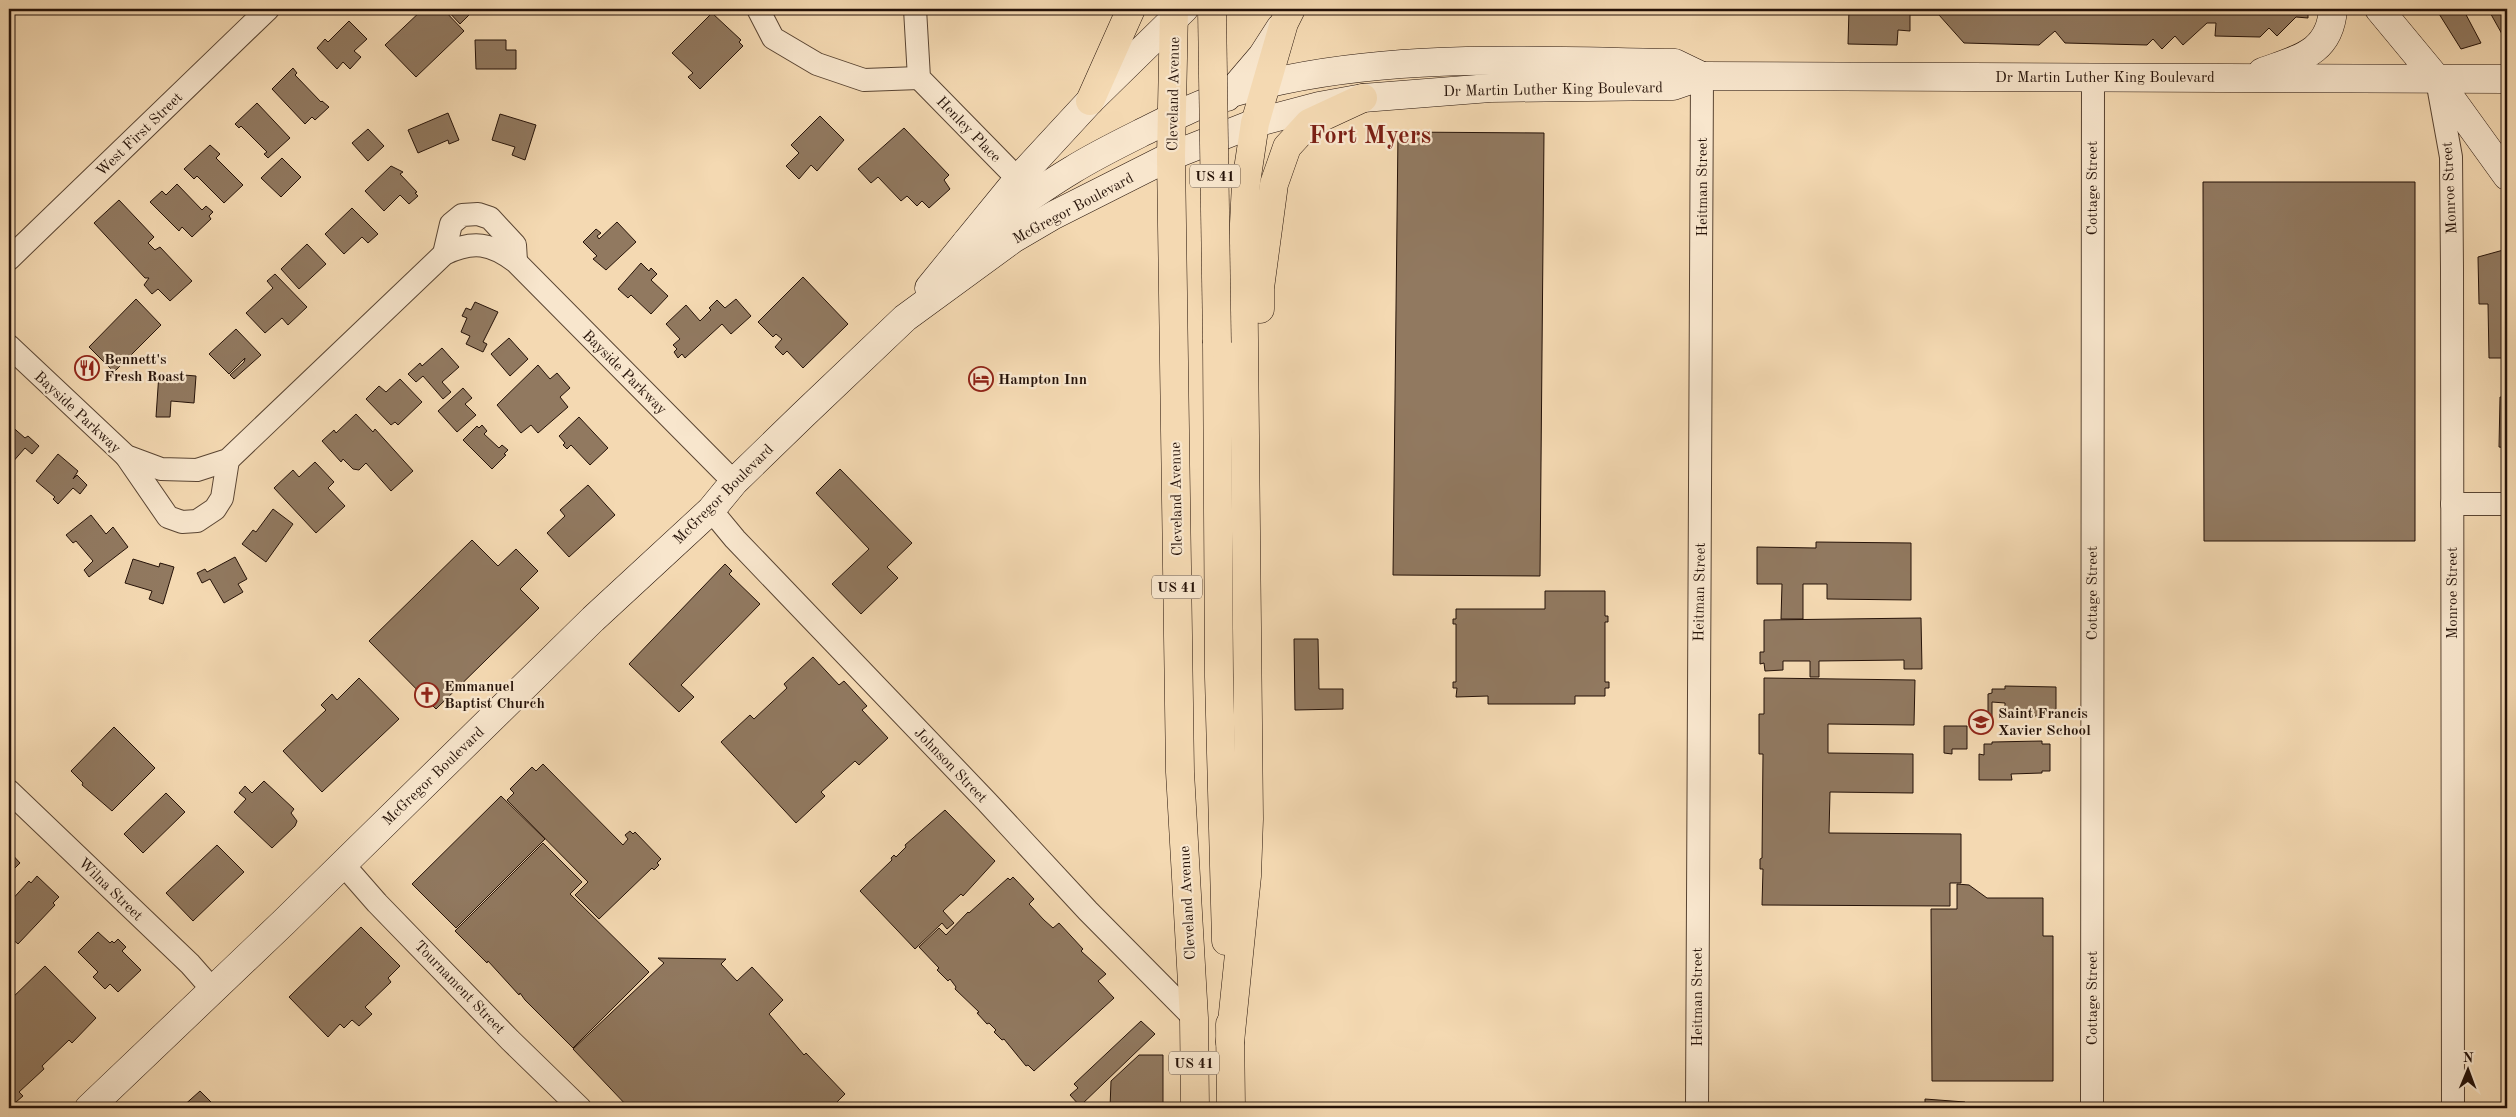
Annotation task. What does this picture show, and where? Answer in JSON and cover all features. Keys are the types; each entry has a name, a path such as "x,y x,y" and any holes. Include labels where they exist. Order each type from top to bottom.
{"main road":[{"path":"1090,101 1132,9"},
{"path":"1173,58 1184,36 1212,9"},
{"name":"US 41","path":"1212,9 1221,792 1230,1042 1230,1108"},
{"path":"2244,78 2306,56 2320,45 2328,30 2333,9"},
{"path":"2379,9 2437,79 2507,176"},
{"name":"McGregor Boulevard","path":"906,318 1018,180 1090,101 1178,12"},
{"name":"Cleveland Avenue","path":"1178,12 1173,58 1171,156 1180,772 1194,1018 1194,1108"},
{"path":"1230,1042 1247,876 1249,819 1243,244 1246,183 1255,123 1287,16"},
{"path":"1171,156 1230,94 1262,56 1287,16"},
{"name":"Dr Martin Luther King Boulevard","path":"1172,118 1230,94 1266,84 1330,72 1399,64 1464,62 1675,63 1702,76"},
{"name":"Dr Martin Luther King Boulevard","path":"1171,156 1255,123 1319,106 1363,98 1490,88 1673,86 1702,76 2507,79"},
{"path":"1246,477 1258,408 1260,288 1274,184 1286,147 1309,123 1363,98"},
{"name":"McGregor Boulevard","path":"966,242 1072,170 1172,118"},
{"name":"McGregor Boulevard","path":"89,1108 593,619 711,510 734,482 906,318 988,257 1054,214 1171,156"}],"street":[{"name":"West First Street","path":"9,259 268,9"},
{"path":"758,9 773,38 817,64 864,80 919,78 915,9"},
{"name":"Heitman Street","path":"1697,1108 1702,76"},
{"name":"Cottage Street","path":"2092,77 2092,1108"},
{"name":"Henley Place","path":"919,78 1018,180"},
{"name":"Monroe Street","path":"2437,79 2451,157 2453,1108"},
{"name":"Bayside Parkway","path":"444,254 451,224 462,215 478,214 490,218 515,245 516,262"},
{"name":"Bayside Parkway","path":"126,456 161,469 197,470 228,460 444,254 462,245 480,245 498,248 516,262 734,482"},
{"name":"Bayside Parkway","path":"9,346 126,456 168,517 182,522 197,521 215,509 222,498 228,460"},
{"path":"2452,504 2507,504"},
{"name":"Johnson Street","path":"711,510 735,539 987,802 1088,911 1194,1018"},
{"name":"Wilna Street","path":"9,791 190,964 212,989"},
{"name":"Tournament Street","path":"342,863 377,903 510,1040 580,1108"}],"building":[{"path":"423,9 443,9 464,31 416,77 385,45"},
{"path":"446,9 473,9 474,10 460,24"},
{"path":"1849,9 2308,9 2308,18 2296,17 2277,36 2269,28 2260,37 2215,36 2216,23 2207,23 2183,45 2175,36 2162,49 2153,39 2147,45 2065,43 2055,31 2039,45 1964,43 1939,15 1910,15 1910,31 1898,30 1897,45 1848,44"},
{"path":"2436,9 2463,9 2481,43 2461,49"},
{"path":"2488,9 2507,9 2507,31 2502,34"},
{"path":"712,13 741,40 739,42 743,46 700,89 688,77 693,73 672,53"},
{"path":"349,21 367,39 354,51 361,57 350,69 343,62 337,69 317,48 325,39 328,42"},
{"path":"475,40 506,40 506,50 516,50 516,69 476,69"},
{"path":"293,68 297,73 295,75 321,102 329,107 315,120 312,117 305,124 272,89"},
{"path":"257,103 290,138 268,158 264,154 267,152 241,126 239,128 235,124"},
{"path":"448,113 459,140 449,144 448,140 418,153 408,130"},
{"path":"500,114 536,125 525,160 512,155 515,147 492,140"},
{"path":"820,116 844,140 817,171 811,165 799,179 786,166 799,153 791,145"},
{"path":"904,128 949,175 944,180 950,189 929,208 922,201 917,206 907,196 901,201 878,177 871,183 858,169"},
{"path":"368,129 384,146 368,161 352,143"},
{"path":"1398,132 1544,133 1540,576 1393,575"},
{"path":"210,145 220,154 216,158 243,185 224,203 197,176 194,179 184,169"},
{"path":"282,158 301,177 281,197 261,178"},
{"path":"391,166 403,172 400,174 417,192 415,193 418,196 409,204 400,195 384,211 365,191"},
{"path":"2203,182 2415,182 2415,541 2204,541"},
{"path":"177,184 202,210 206,206 213,212 209,216 211,219 192,237 182,227 179,231 150,202 162,191 166,195"},
{"path":"119,200 154,237 148,243 155,250 160,247 192,281 170,301 158,289 152,294 144,285 149,278 145,278 94,223"},
{"path":"352,208 378,234 368,243 362,237 344,254 325,234"},
{"path":"617,222 636,242 606,270 593,259 597,256 583,242 596,229 601,233 597,236 599,239"},
{"path":"307,244 326,264 299,289 281,269"},
{"path":"2507,249 2507,358 2489,358 2488,304 2479,304 2478,257"},
{"path":"641,263 649,271 651,268 657,274 651,280 668,296 651,314 631,295 628,298 618,289"},
{"path":"275,274 307,307 288,325 282,318 265,333 246,313 273,288 267,281"},
{"path":"803,277 848,324 803,368 787,351 783,355 775,347 782,339 776,334 773,337 758,322"},
{"path":"136,299 161,325 114,372 89,347"},
{"path":"736,299 751,316 731,334 722,324 685,358 682,354 678,358 674,352 677,349 673,345 680,339 666,324 686,305 700,321 711,310 709,308 717,300 725,308"},
{"path":"475,302 498,312 483,342 487,344 483,352 466,344 470,336 461,332 467,318 462,316 466,308 471,310"},
{"path":"236,329 261,355 234,379 230,375 244,362 245,358 229,374 209,354"},
{"path":"509,338 528,359 510,376 491,354"},
{"path":"442,348 459,367 442,382 451,392 443,399 423,376 416,382 408,374 420,363 422,366"},
{"path":"538,365 550,379 557,373 570,388 560,397 568,407 538,433 531,425 521,433 497,405"},
{"path":"159,373 196,376 194,403 171,401 170,417 156,417"},
{"path":"400,379 422,402 398,425 395,422 391,425 366,399 379,386 386,392"},
{"path":"463,388 472,398 465,404 476,415 457,432 438,411"},
{"path":"2500,397 2507,397 2507,448 2499,447"},
{"path":"356,414 373,432 375,429 413,471 391,491 366,463 359,470 353,469 343,459 341,462 322,441 334,430 336,433"},
{"path":"579,417 608,448 590,465 571,445 567,449 559,436"},
{"path":"9,424 25,438 28,436 39,446 32,454 25,448 11,464 9,462"},
{"path":"482,425 487,431 484,434 499,448 502,445 508,450 504,454 506,455 492,469 463,440 477,426 479,428"},
{"path":"58,454 78,471 73,479 77,475 87,485 80,494 73,488 58,504 53,499 55,497 36,481"},
{"path":"315,462 334,482 328,488 345,506 316,533 274,488 293,470 299,477"},
{"path":"840,469 912,543 887,567 898,578 861,614 832,584 869,549 816,493"},
{"path":"9,476 15,482 9,489"},
{"path":"588,485 615,515 569,557 547,533 565,516 560,510"},
{"path":"273,509 293,524 266,562 242,544 253,530 256,532"},
{"path":"91,515 106,534 113,527 128,547 89,577 84,570 93,561 76,541 73,543 66,535"},
{"path":"472,540 498,566 516,549 538,571 520,589 539,608 436,709 369,641"},
{"path":"1816,542 1911,543 1911,600 1827,599 1827,584 1803,584 1803,619 1781,619 1782,584 1757,584 1757,547 1816,548"},
{"path":"235,557 247,579 238,584 243,592 224,603 210,579 202,583 197,573 205,569 207,572"},
{"path":"133,559 159,567 160,563 174,567 163,604 149,599 152,591 125,583"},
{"path":"725,564 732,571 729,574 760,604 681,685 694,697 679,712 629,664"},
{"path":"1545,591 1605,591 1605,616 1608,616 1608,622 1605,622 1605,682 1609,682 1609,688 1605,688 1605,696 1575,696 1575,704 1488,704 1488,696 1456,697 1457,688 1453,688 1453,682 1456,682 1456,624 1453,624 1453,619 1456,619 1456,609 1545,609"},
{"path":"1921,618 1922,669 1904,669 1904,660 1819,661 1819,677 1810,677 1810,661 1783,661 1783,670 1765,671 1764,663 1760,664 1760,652 1764,652 1764,620"},
{"path":"1294,639 1318,639 1319,689 1343,689 1343,709 1295,710"},
{"path":"813,657 839,685 844,681 867,706 862,710 888,738 859,765 855,761 821,792 825,796 796,823 721,742 750,715 754,719 787,688 784,684"},
{"path":"359,678 399,719 322,792 283,751 326,710 321,705 332,694 337,700"},
{"path":"1764,678 1915,680 1914,725 1828,724 1828,753 1913,754 1913,793 1830,792 1829,833 1961,834 1961,883 1950,883 1950,906 1762,905 1763,869 1760,869 1760,859 1762,858 1763,754 1759,754 1759,714 1764,714"},
{"path":"2005,686 2056,687 2056,716 2005,716 2005,703 1992,702 1992,719 1988,718 1988,694 1992,693 1992,689 2005,689"},
{"path":"1944,726 1967,726 1967,749 1952,749 1952,754 1944,753"},
{"path":"114,727 155,768 112,811 82,785 83,783 71,771"},
{"path":"2042,741 2042,744 2050,744 2050,771 2011,774 2012,780 1979,780 1979,754 1984,755 1984,744 1992,744 1992,742"},
{"path":"543,764 623,845 628,839 625,835 630,831 633,834 635,832 661,859 657,863 659,865 654,870 652,868 599,919 575,895 588,882 507,800 514,793 510,789 532,767 536,771"},
{"path":"264,781 294,809 291,813 297,821 295,826 272,848 234,812 246,799 239,793 245,786 252,793"},
{"path":"166,793 185,812 143,853 124,834"},
{"path":"501,796 545,839 456,928 412,884"},
{"path":"945,810 995,861 963,896 961,894 943,911 954,923 947,929 942,923 915,949 860,891 892,860 891,858 894,855 896,857 906,847 905,845"},
{"path":"543,843 582,882 570,894 649,972 573,1048 520,993 519,995 488,961 487,963 455,931"},
{"path":"217,845 244,872 193,921 166,893"},
{"path":"9,851 20,863 15,868 9,862"},
{"path":"37,876 59,897 53,903 55,905 18,944 9,936 9,903 29,881 31,883"},
{"path":"1013,877 1034,899 1029,904 1044,920 1053,928 1059,923 1083,949 1081,951 1106,974 1098,981 1114,998 1034,1071 1028,1065 1026,1066 1004,1039 1002,1040 994,1032 996,1030 989,1023 987,1024 977,1013 979,1012 955,989 956,987 950,979 948,981 937,970 939,968 919,947 939,928 946,935 968,912 1008,878 1010,880"},
{"path":"1957,884 1969,885 1987,898 2043,898 2043,936 2053,936 2053,1081 1932,1081 1931,909 1957,909"},
{"path":"361,927 400,966 388,978 391,982 365,1007 372,1014 359,1026 352,1020 344,1028 340,1024 328,1037 289,997"},
{"path":"98,932 110,943 112,941 114,943 118,939 126,947 122,951 141,970 118,992 110,984 105,989 93,977 98,972 78,952"},
{"path":"658,958 726,959 721,964 737,981 752,967 783,1000 769,1014 804,1055 806,1053 845,1094 831,1108 629,1108 573,1049 664,963"},
{"path":"45,966 96,1018 72,1043 69,1040 42,1066 44,1069 19,1092 23,1096 9,1108 9,1001"},
{"path":"1141,1021 1155,1034 1080,1106 1070,1095 1078,1088 1074,1084"},
{"path":"1139,1055 1163,1055 1163,1108 1110,1108 1111,1081"},
{"path":"200,1091 217,1108 181,1108"},
{"path":"1925,1099 1965,1102 1964,1108 1925,1108"}],"place":[{"name":"Bennett's Fresh Roast","path":"87,368"},
{"name":"Hampton Inn","path":"981,379"},
{"name":"Emmanuel Baptist Church","path":"427,695"},
{"name":"Saint Francis Xavier School","path":"1981,722"}],"district":[{"name":"Fort Myers","path":"1370,134"}]}
